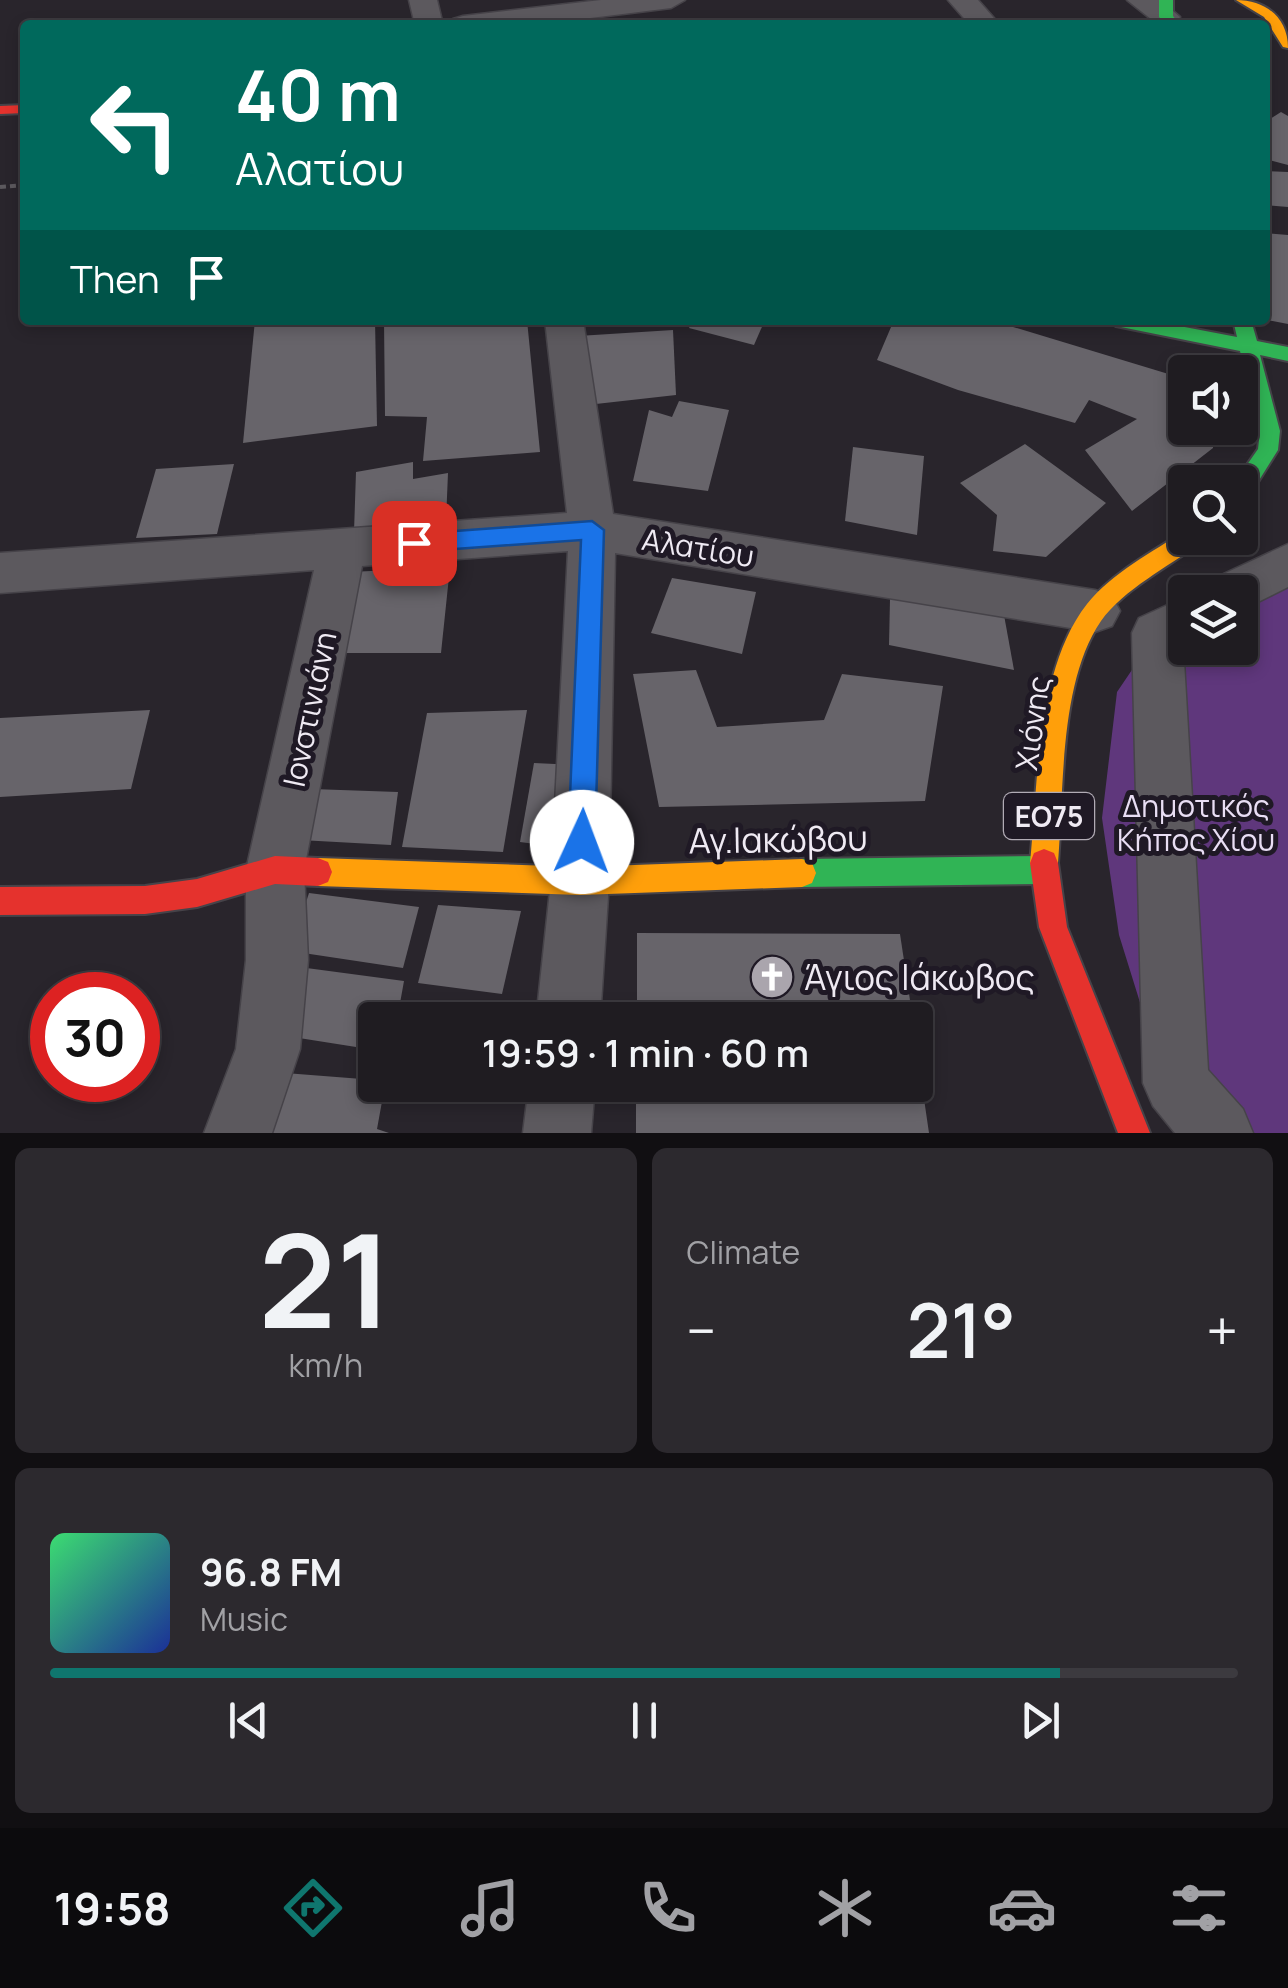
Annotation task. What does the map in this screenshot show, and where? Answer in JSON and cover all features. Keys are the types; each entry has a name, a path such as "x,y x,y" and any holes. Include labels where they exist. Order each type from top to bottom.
{"main road":[{"path":"1243,0 1265,20"},
{"path":"1106,325 1130,339 1188,355"},
{"path":"1144,325 1288,354"},
{"path":"1243,325 1250,355"},
{"path":"1258,388 1270,431 1268,450 1258,473"},
{"name":"Χιόνης","path":"1134,1133 1053,927 1043,870 1063,692 1079,641 1095,610 1168,555"},
{"name":"Αγ.Ιακώβου","path":"0,900 145,900 198,892 275,870 580,881 704,874 1043,870"}],"street":[{"path":"528,20 670,0"},
{"path":"962,0 981,20"},
{"path":"565,325 592,530 580,881 570,1002"},
{"name":"Αλατίου","path":"0,573 592,530 1095,610"},
{"name":"Ιονστινιάνη","path":"238,1133 268,1049 277,960 275,870 342,548"},
{"path":"1258,580 1288,564"},
{"path":"1168,627 1157,633 1176,1084 1220,1133"},
{"path":"557,1133 560,1102"}],"green space":[{"name":"Δημοτικός Κήπος Χίου","path":"1288,554 1288,1133 1204,1133 1152,1041 1119,935 1102,818 1117,692 1157,633 1168,623 1168,665 1258,665 1258,575 1239,575"}],"building":[{"path":"1281,112 1288,116 1288,165 1270,160 1270,119"},
{"path":"1270,171 1288,172 1288,207 1270,205"},
{"path":"1270,233 1288,235 1288,324 1270,321"},
{"path":"255,325 375,325 377,426 243,443"},
{"path":"384,325 527,325 540,452 423,461 427,417 385,416"},
{"path":"690,325 763,325 754,345 689,328"},
{"path":"892,325 1007,325 1168,374 1168,445 1213,445 1213,448 1191,465 1168,465 1168,483 1132,511 1085,450 1137,419 1089,400 1075,423 958,390 877,360"},
{"path":"673,330 676,395 587,405 578,336"},
{"path":"679,401 729,410 708,491 633,481 649,410 672,417"},
{"path":"1025,444 1106,503 1046,557 993,551 997,515 960,483"},
{"path":"853,447 924,456 917,535 845,521"},
{"path":"413,462 413,479 448,473 446,521 354,532 356,472"},
{"path":"234,464 217,534 136,538 156,469"},
{"path":"450,567 441,653 338,653 351,572"},
{"path":"672,578 756,592 742,654 651,633"},
{"path":"890,599 1004,615 1014,670 889,645"},
{"path":"696,670 717,727 824,720 842,674 943,686 925,801 659,807 633,674"},
{"path":"150,710 131,789 0,797 0,718"},
{"path":"527,710 503,852 402,847 427,713"},
{"path":"534,763 576,765 573,849 520,842"},
{"path":"312,789 398,792 391,845 300,840"},
{"path":"309,893 419,907 403,968 290,951"},
{"path":"438,905 521,911 502,994 418,983"},
{"name":"Άγιος Ιάκωβος","path":"637,933 900,934 910,1002 637,1002"},
{"path":"299,967 404,981 400,1002 358,1002 358,1047 280,1035"},
{"path":"285,1073 358,1079 358,1102 382,1102 377,1129 389,1133 268,1133"},
{"name":"Άγιος Ιάκωβος","path":"636,1102 924,1102 929,1133 636,1133"}],"traffic: fast":[{"path":"1166,0 1169,20"},
{"path":"1141,325 1288,354"},
{"path":"1243,325 1270,431 1268,450 1258,465"},
{"path":"802,873 1043,870"}],"traffic: slow":[{"path":"1243,0 1269,14 1288,44"},
{"path":"1044,863 1055,734 1068,669 1079,639 1101,605 1168,554"},
{"path":"318,872 580,881 802,873"}],"traffic: jam":[{"path":"0,110 20,109"},
{"path":"1044,863 1053,927 1134,1133"},
{"path":"0,901 145,900 197,893 275,870 318,872"}],"place":[{"name":"Άγιος Ιάκωβος","path":"772,977"}],"route":[{"path":"414,543 592,530 582,842"}]}
